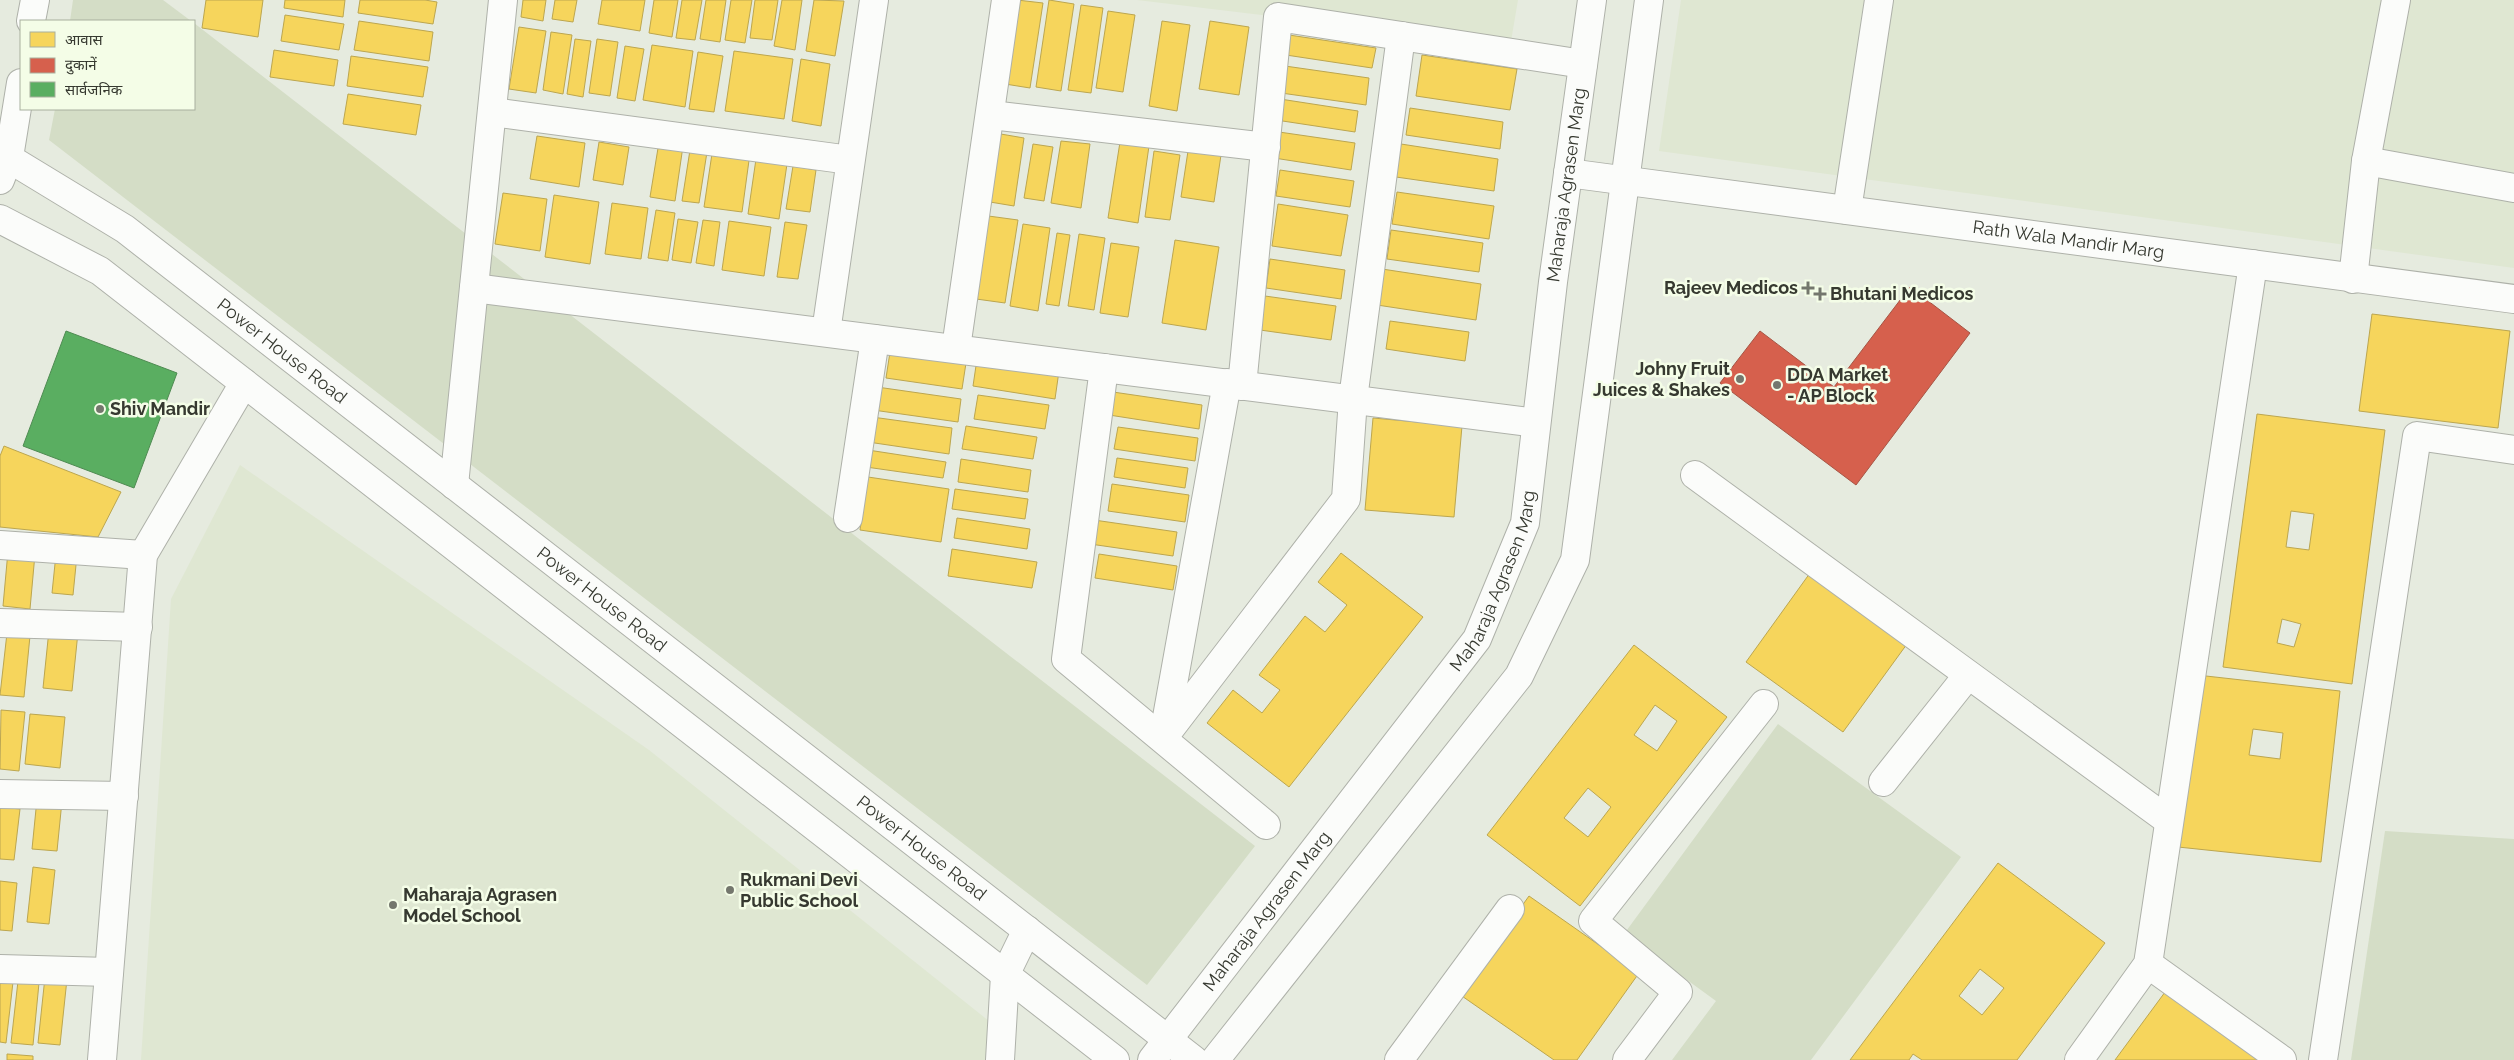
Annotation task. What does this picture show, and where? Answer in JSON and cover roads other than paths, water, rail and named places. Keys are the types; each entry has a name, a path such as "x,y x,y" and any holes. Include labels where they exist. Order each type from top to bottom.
{"street":[{"path":"31,20 35,0"},
{"path":"454,485 503,0"},
{"path":"826,332 874,0"},
{"path":"956,348 991,115 1006,0"},
{"name":"Maharaja Agrasen Marg","path":"1160,1050 1477,639 1525,523 1568,173 1592,0"},
{"path":"1215,1060 1519,676 1575,560 1649,0"},
{"path":"1847,210 1879,0"},
{"path":"2353,279 2366,161 2396,0"},
{"path":"1163,738 1234,385 1266,147 1278,17 1583,64"},
{"path":"1163,738 1331,522 1346,499 1353,399 1401,36"},
{"path":"3,163 20,87"},
{"path":"492,112 850,160"},
{"path":"991,115 1266,147"},
{"path":"2366,161 2514,188"},
{"name":"Power House Road","path":"3,163 125,229 1027,930 1160,1050 1194,1060"},
{"name":"Rath Wala Mandir Marg","path":"1568,173 2514,299"},
{"path":"0,218 100,271 1115,1060"},
{"path":"2079,1060 2148,964 2253,264"},
{"path":"474,288 1536,423"},
{"path":"848,518 875,339"},
{"path":"1104,368 1066,659 1266,825"},
{"path":"102,1060 144,554 244,383"},
{"path":"2323,1060 2417,436 2514,450"},
{"path":"1695,475 2169,821"},
{"path":"0,545 144,554"},
{"path":"0,623 138,627"},
{"path":"1883,782 1968,675"},
{"path":"1627,1060 1678,992 1593,921 1764,704"},
{"path":"0,794 124,796"},
{"path":"1399,1060 1510,909"},
{"path":"1000,1060 1005,975 1027,930"},
{"path":"2148,964 2282,1060"},
{"path":"0,969 110,972"}],"place":[{"name":"Rajeev Medicos","path":"1808,288"},
{"name":"Bhutani Medicos","path":"1820,294"},
{"name":"Johny Fruit Juices & Shakes","path":"1740,379"},
{"name":"DDA Market - AP Block","path":"1777,385"},
{"name":"Shiv Mandir","path":"100,409"},
{"name":"Rukmani Devi Public School","path":"730,890"},
{"name":"Maharaja Agrasen Model School","path":"393,905"}]}
